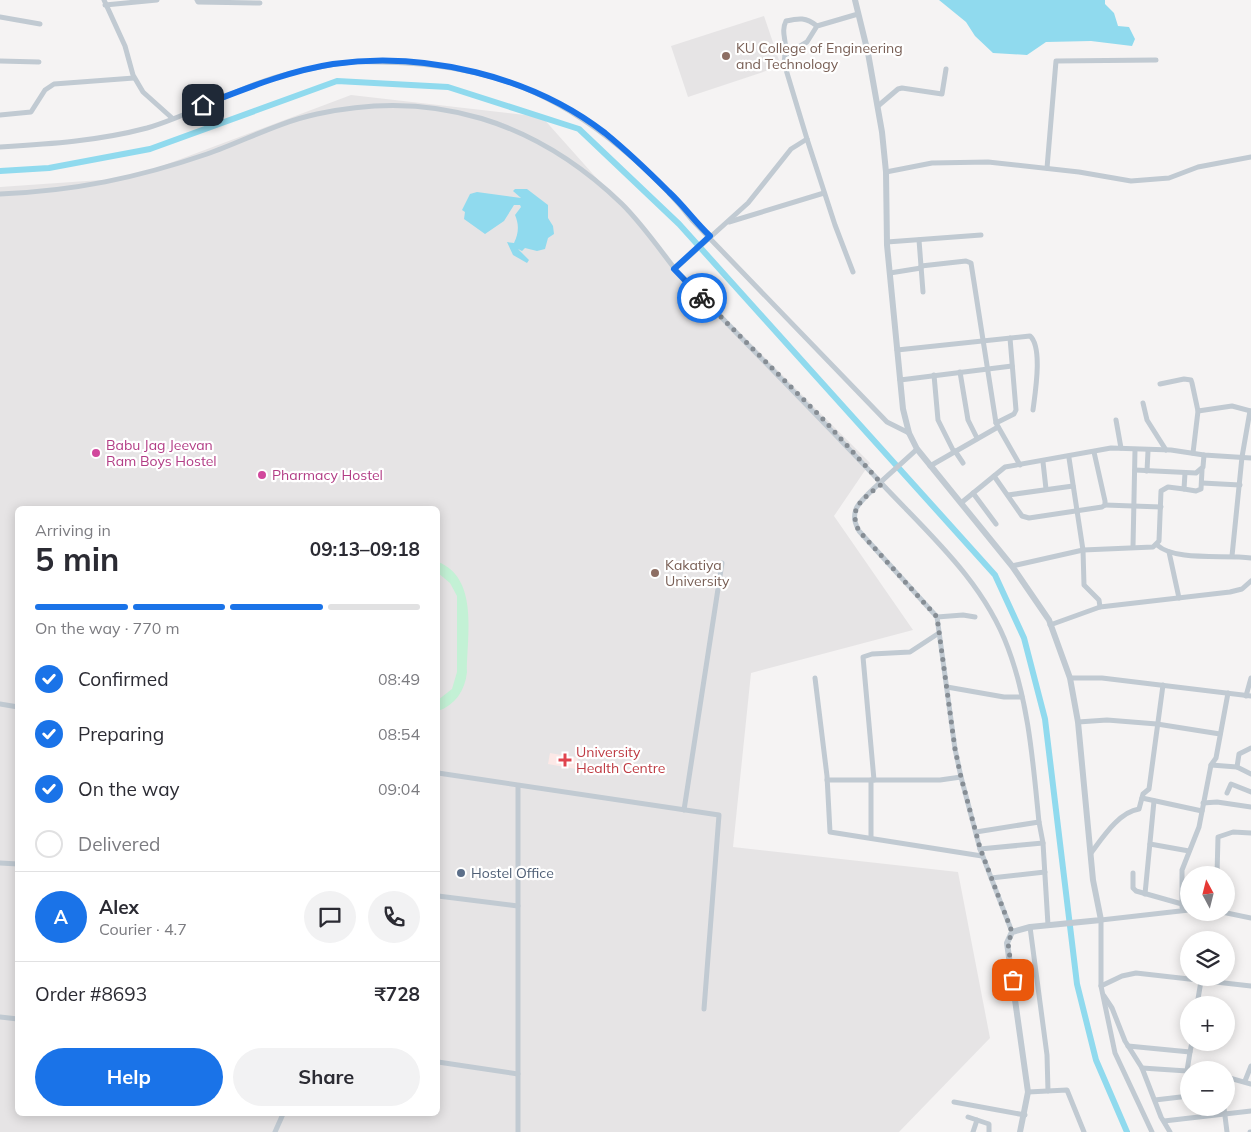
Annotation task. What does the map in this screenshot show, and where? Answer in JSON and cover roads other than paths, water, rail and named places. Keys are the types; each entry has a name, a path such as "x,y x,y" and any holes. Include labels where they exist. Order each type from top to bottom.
{"street":[{"path":"157,0 105,2 125,46 134,78 143,92 172,118"},
{"path":"197,0 198,2 260,3"},
{"path":"854,0 868,53 878,106 886,172 887,242 897,350 903,409 909,433 917,449 930,466 1012,566 1050,624 1070,678 1078,722 1090,854 1101,920 1101,986 1115,1052 1152,1132"},
{"path":"785,54 807,42 817,26 858,14"},
{"path":"0,17 40,24"},
{"path":"817,26 808,19 802,18 786,21 783,32 788,46 784,63 824,193 853,272"},
{"path":"1047,168 1056,61 1156,60"},
{"path":"0,61 39,62"},
{"path":"0,147 81,142 148,127 268,80 332,64 374,62 438,65 465,70 523,86 563,105 605,133 671,193 692,220 796,330 887,422 899,430 909,433"},
{"path":"878,106 898,88 942,94 946,69"},
{"path":"0,115 31,112 45,90 54,84 134,78"},
{"path":"0,194 95,185 156,170 316,114 366,106 441,108 489,119 539,142 577,167 622,204 652,238 674,269 884,482 932,536 981,596 1008,647 1030,731 1051,925"},
{"path":"674,269 728,222 752,198 791,148 807,139"},
{"path":"886,172 932,163 988,162 1047,168 1131,182 1170,178 1198,167 1251,157"},
{"path":"728,222 824,193"},
{"path":"887,242 982,235"},
{"path":"919,240 923,292"},
{"path":"890,273 966,261 971,263 997,425 1020,465"},
{"path":"897,350 1026,335 1034,340 1037,383 1033,410"},
{"path":"930,466 977,438 1015,412 1010,338"},
{"path":"900,380 1012,366"},
{"path":"960,372 968,420 977,438"},
{"path":"934,375 938,420 954,451 963,463"},
{"path":"1160,384 1184,379 1191,380 1198,411 1193,452"},
{"path":"1143,404 1147,420 1166,450"},
{"path":"1198,411 1232,406 1251,411 1242,457 1232,556"},
{"path":"1116,420 1121,448"},
{"path":"961,503 1005,468 1094,452 1121,448 1193,452 1204,455 1251,458"},
{"path":"917,449 884,482 861,500 856,509 854,521 859,531 937,617 955,749 961,777 982,856 1012,932 1008,943 1028,1092 1025,1115 1020,1132"},
{"path":"1133,547 1135,450"},
{"path":"1147,471 1148,451"},
{"path":"1094,452 1105,505"},
{"path":"1157,545 1160,534 1163,488 1198,490 1203,486 1202,470 1204,455"},
{"path":"1069,458 1083,550 1085,588 1096,596 1100,607"},
{"path":"1043,462 1046,489"},
{"path":"1135,470 1185,473 1196,473 1202,470"},
{"path":"1184,489 1185,473"},
{"path":"994,476 1022,516 1028,518 1105,505 1161,508"},
{"path":"1202,483 1240,485"},
{"path":"1008,496 1073,486"},
{"path":"973,493 996,524"},
{"path":"1012,566 1083,550 1149,548 1157,545"},
{"path":"1157,545 1169,552 1251,558"},
{"path":"1169,552 1178,598"},
{"path":"684,810 722,563"},
{"path":"1050,624 1100,607 1237,591 1251,581"},
{"path":"937,617 975,617"},
{"path":"871,838 872,780 864,658 872,654 910,652 939,633"},
{"path":"815,678 827,780 830,832 982,856"},
{"path":"1070,678 1102,678 1249,696 1251,678"},
{"path":"1090,854 1103,836 1126,814 1131,810 1139,808 1144,792 1149,789 1162,685"},
{"path":"947,687 1004,697 1022,697"},
{"path":"1184,866 1198,833 1210,765 1216,758 1228,694"},
{"path":"0,704 15,706"},
{"path":"1078,722 1107,720 1157,724 1220,734"},
{"path":"1237,767 1239,754 1251,748"},
{"path":"1210,765 1237,767 1251,774"},
{"path":"440,773 719,815 704,1009"},
{"path":"827,780 940,780 961,777"},
{"path":"1227,794 1231,784 1251,792"},
{"path":"518,786 518,1132"},
{"path":"1142,798 1202,811"},
{"path":"1145,894 1154,801"},
{"path":"1203,803 1217,802 1251,807"},
{"path":"976,832 1039,822"},
{"path":"1217,866 1218,837 1233,832 1251,833"},
{"path":"980,848 1043,843"},
{"path":"1150,844 1189,852"},
{"path":"0,863 15,864"},
{"path":"991,878 1045,872"},
{"path":"1132,873 1133,888 1180,907"},
{"path":"440,896 518,906"},
{"path":"1012,932 1030,927 1101,920 1180,909"},
{"path":"1235,915 1251,918"},
{"path":"1030,927 1047,1055 1048,1091"},
{"path":"1101,986 1122,976 1136,973 1180,978"},
{"path":"1235,984 1251,986"},
{"path":"1103,995 1112,1008 1128,1046 1142,1068 1170,1132"},
{"path":"0,1017 15,1019"},
{"path":"1128,1046 1190,1052 1189,1061"},
{"path":"440,1062 518,1074"},
{"path":"1245,1081 1251,1066"},
{"path":"1142,1068 1180,1071"},
{"path":"1235,1079 1251,1084"},
{"path":"1028,1092 1067,1090 1084,1132"},
{"path":"1155,1100 1180,1097"},
{"path":"954,1102 1025,1115"},
{"path":"1235,1110 1251,1111"},
{"path":"275,1132 282,1116"},
{"path":"1164,1121 1191,1116"},
{"path":"1225,1116 1226,1132"},
{"path":"968,1117 989,1124 989,1132"},
{"path":"973,1132 976,1120"}],"water":[{"path":"939,0 1105,0 1105,4 1114,13 1118,26 1129,27 1135,39 1132,46 1091,41 1046,42 1027,55 993,53 975,36 966,22"},
{"path":"515,189 527,189 548,205 548,218 553,226 554,234 548,238 545,249 537,251 525,248 522,251 518,249 529,260 527,263 513,255 507,242 514,243 516,239 518,229 515,215 521,207 520,205 514,205 504,221 485,234 464,219 465,212 462,210 470,194 477,192 521,198 513,191"}],"waterway":[{"path":"0,171 49,168 150,149 337,81 448,87 579,129 679,224 995,575 1024,638 1045,719 1077,984 1096,1060 1127,1132"}],"place":[{"name":"KU College of Engineering and Technology","path":"726,56"},
{"name":"Babu Jag Jeevan Ram Boys Hostel","path":"96,453"},
{"name":"Pharmacy Hostel","path":"262,475"},
{"name":"Kakatiya University","path":"655,573"},
{"name":"University Health Centre","path":"565,760"},
{"name":"Hostel Office","path":"461,873"}]}
